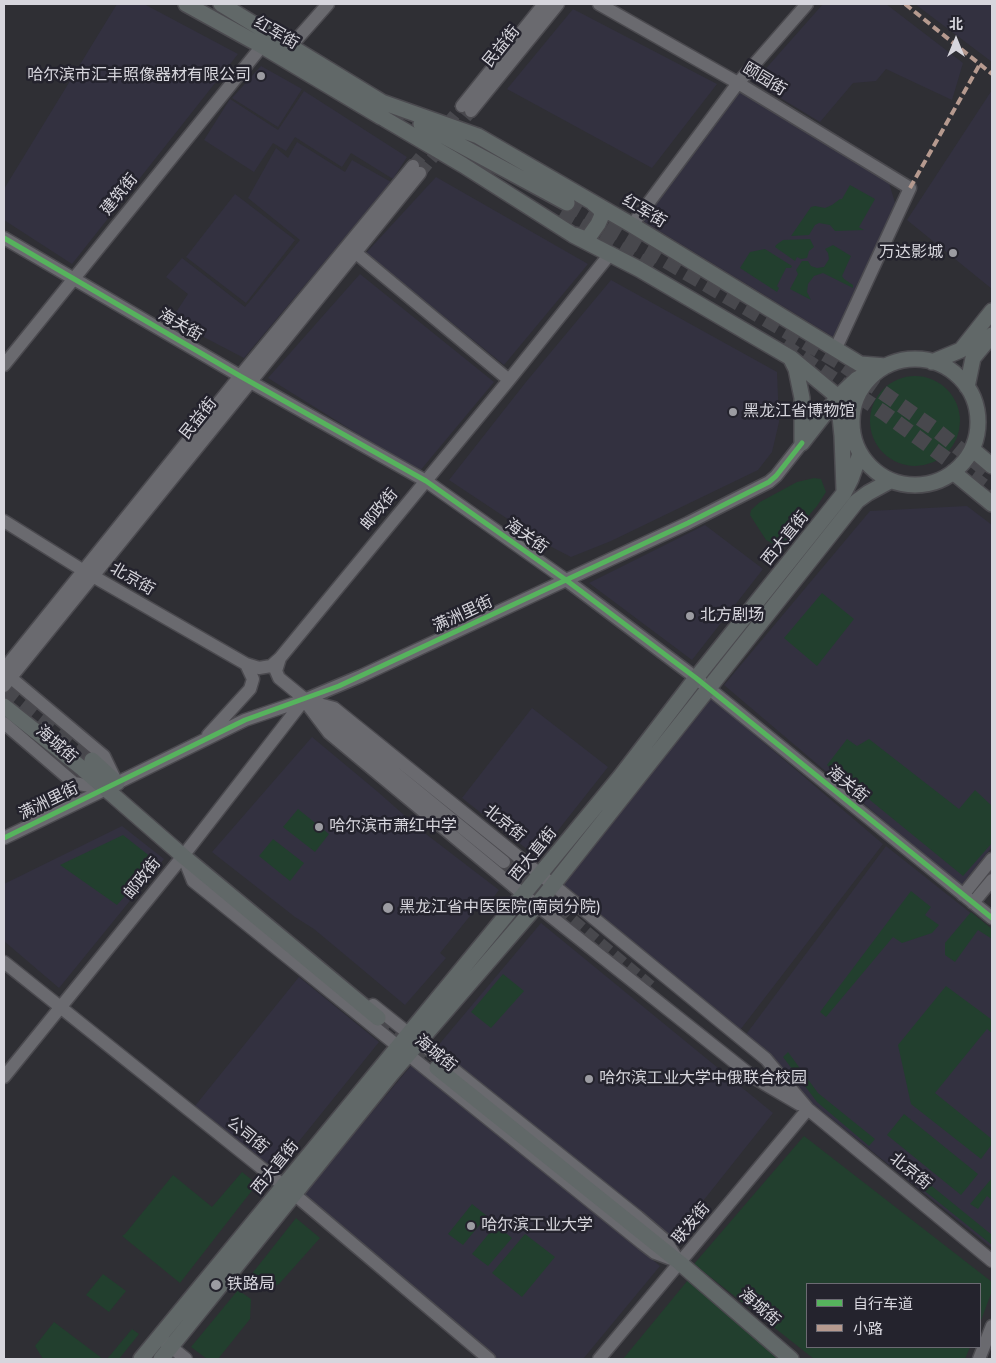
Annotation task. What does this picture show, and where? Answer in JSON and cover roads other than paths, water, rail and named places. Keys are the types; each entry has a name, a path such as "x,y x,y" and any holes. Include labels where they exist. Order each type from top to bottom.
{"main road":[{"name":"红军街","path":"186,4 563,208"},
{"name":"红军街","path":"221,4 290,47 463,165 573,235 639,268 791,358 853,407"},
{"name":"红军街","path":"375,106 478,136 632,225 835,350 860,364 886,366"},
{"path":"573,235 588,238 598,224 602,215 600,209 593,203"},
{"path":"932,362 961,350 992,311"},
{"path":"967,387 973,358 992,335"},
{"path":"791,358 796,369 802,398 802,443"},
{"path":"802,443 838,397 857,379 870,371 886,366 908,360 932,362 949,370 967,387 978,414 977,434 972,449 966,459 953,472 944,478 923,485 906,485 890,481 873,470 860,454 852,431 853,407 865,383 886,366"},
{"path":"838,397 842,436 844,493"},
{"path":"972,449 992,466"},
{"name":"西大直街","path":"702,683 844,493 856,468 860,454"},
{"path":"953,472 992,504"},
{"name":"西大直街","path":"413,1038 536,905 546,879 620,778 857,501 890,481"},
{"path":"4,706 87,764 112,786"},
{"name":"海城街","path":"112,786 183,856 378,1018"},
{"name":"西大直街","path":"161,1359 289,1190 413,1038 524,895 546,879"},
{"name":"海城街","path":"437,1068 680,1263 791,1359"},
{"name":"西大直街","path":"141,1359 289,1190"}],"street":[{"path":"290,47 328,4"},
{"name":"民益街","path":"544,4 466,108 558,4"},
{"name":"颐园街","path":"599,4 738,83 910,188 835,350"},
{"path":"632,225 738,83 807,4"},
{"name":"建筑街","path":"4,365 262,46"},
{"name":"民益街","path":"5,676 244,379 417,169"},
{"name":"海关街","path":"4,238 244,379 426,481 566,580 702,683 992,918"},
{"path":"351,250 509,380"},
{"name":"邮政街","path":"246,664 264,668 271,666 280,658 610,254"},
{"name":"满洲里街","path":"4,838 245,720 304,700 361,676 688,523 769,482 802,443"},
{"name":"北京街","path":"4,521 89,574 246,664"},
{"path":"280,658 277,666 278,676 304,700"},
{"path":"202,742 250,689 253,679 246,664"},
{"name":"海城街","path":"4,723 74,783 112,786 104,756 5,676"},
{"name":"邮政街","path":"4,1077 183,856 304,700"},
{"name":"北京街","path":"304,700 504,862"},
{"name":"北京街","path":"304,700 334,708 546,879 766,1059 808,1109"},
{"name":"北京街","path":"304,700 329,732 536,905 753,1076 808,1109"},
{"name":"海城街","path":"183,856 208,869 413,1038 666,1241 680,1263"},
{"name":"海城街","path":"183,856 193,881 642,1243 655,1253 680,1263"},
{"path":"963,895 992,859"},
{"path":"973,904 992,880"},
{"name":"公司街","path":"4,962 289,1190 489,1359"},
{"name":"北京街","path":"653,988 808,1109 992,1261"},
{"name":"联发街","path":"599,1359 808,1109"},
{"path":"979,1359 992,1326"},
{"path":"159,1337 186,1359"}],"tunnel":[{"path":"413,166 462,106"},
{"path":"420,173 471,111"},
{"path":"567,203 842,364 935,429 992,475"},
{"path":"560,214 658,271"},
{"path":"783,345 884,413 992,492"},
{"path":"4,690 92,760"},
{"path":"504,862 653,988"},
{"path":"378,1018 437,1068"}],"place":[{"name":"哈尔滨市汇丰照像器材有限公司","path":"261,76"},
{"name":"万达影城","path":"953,253"},
{"name":"黑龙江省博物馆","path":"733,412"},
{"name":"北方剧场","path":"690,616"},
{"name":"哈尔滨市萧红中学","path":"319,827"},
{"name":"黑龙江省中医医院(南岗分院)","path":"388,908"},
{"name":"哈尔滨工业大学中俄联合校园","path":"589,1079"},
{"name":"哈尔滨工业大学","path":"471,1226"},
{"name":"铁路局","path":"216,1285"}]}
